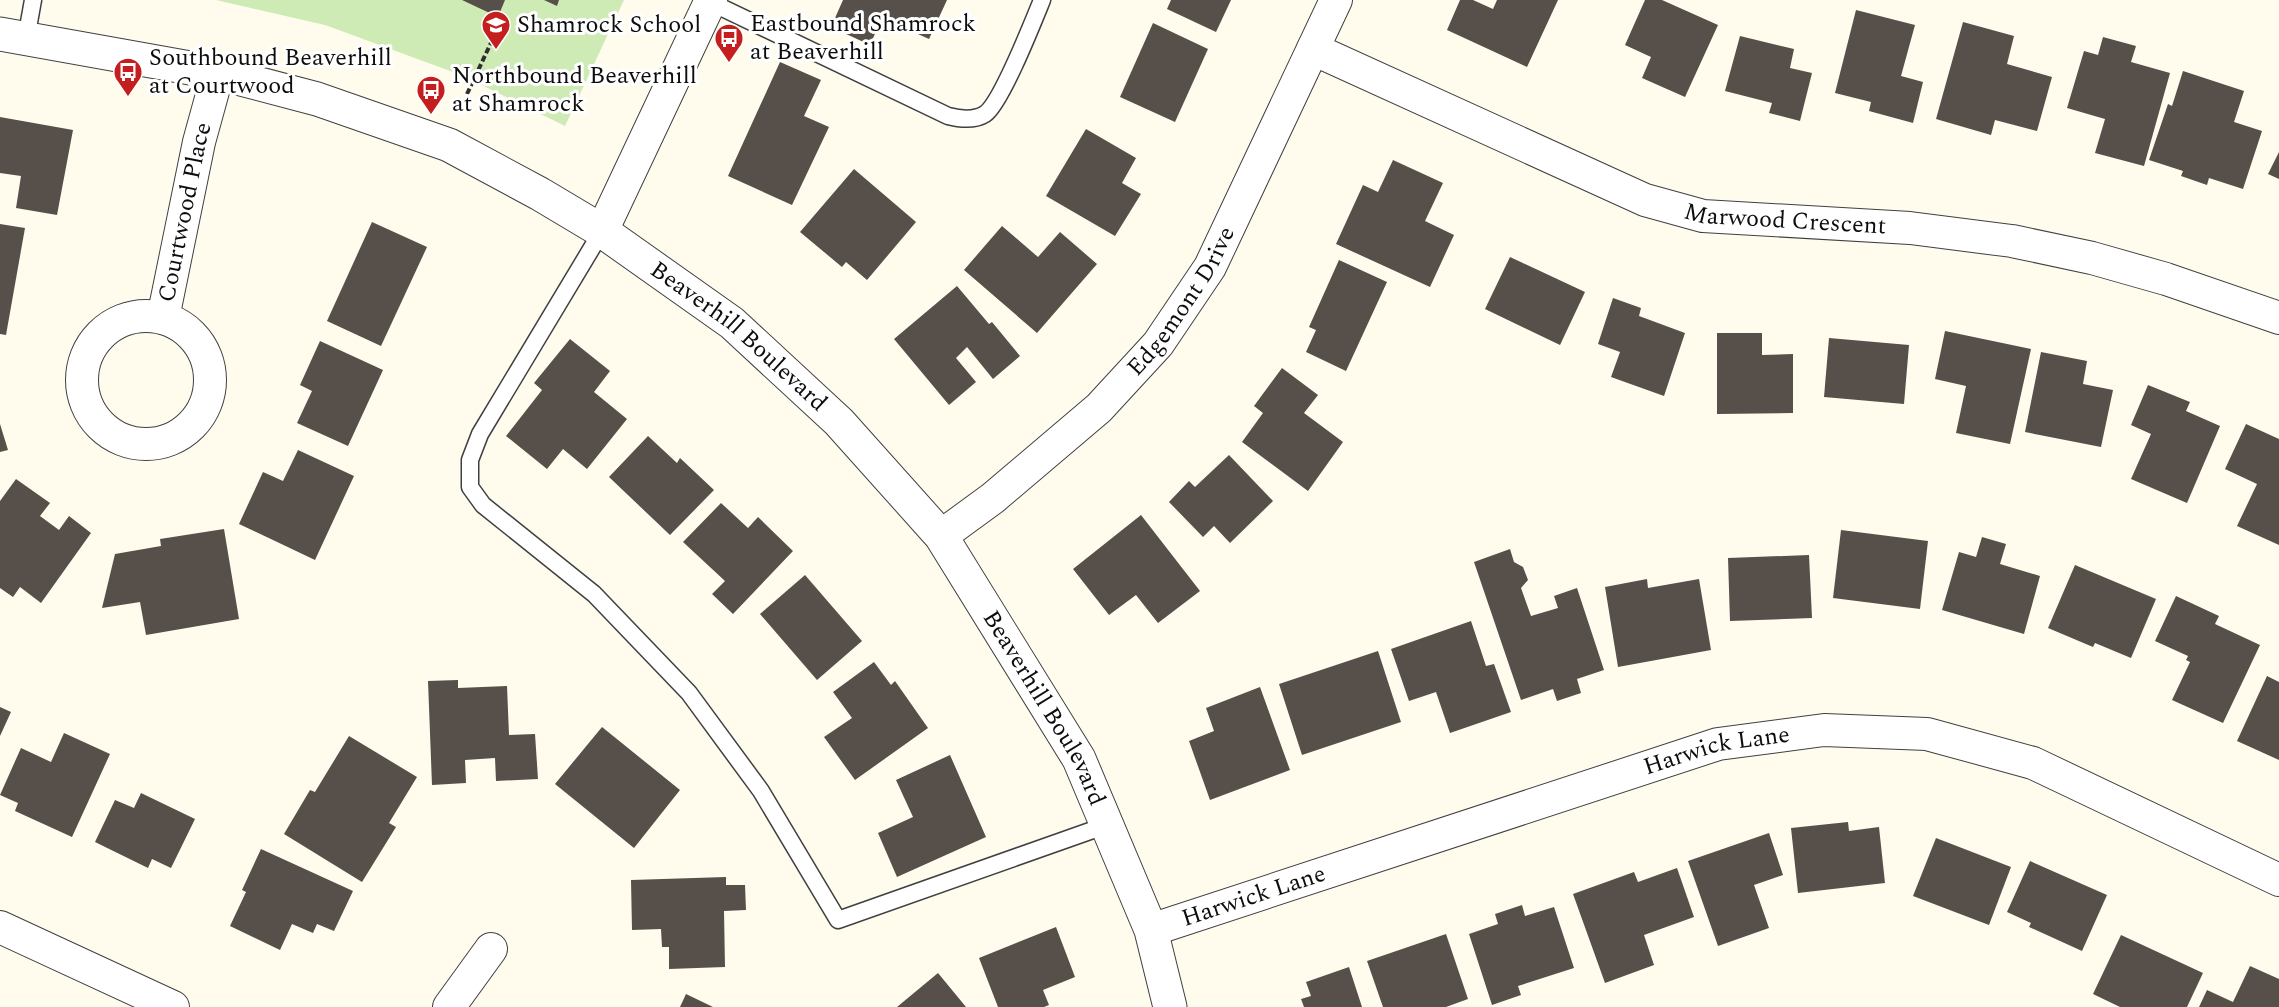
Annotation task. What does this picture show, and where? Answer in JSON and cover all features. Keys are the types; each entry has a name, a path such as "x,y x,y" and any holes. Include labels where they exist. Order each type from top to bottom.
{"street":[{"name":"Edgemont Drive","path":"941,536 993,498 1099,408 1158,344 1210,267 1335,0"},
{"path":"602,231 710,1"},
{"name":"Beaverhill Boulevard","path":"13,36 218,74 317,99 449,145 540,194 602,231 732,323 839,422 941,536 1079,759 1151,930 1170,1007"},
{"name":"Marwood Crescent","path":"1313,49 1645,200 1693,214 1910,228 2012,241 2092,258 2166,279 2279,318"},
{"name":"Courtwood Place","path":"163,318 199,142 218,74"},
{"name":"Courtwood Place","path":"142,315 163,318 182,327 198,341 208,361 210,382 206,404 194,423 177,436 157,444 135,443 114,436 98,423 87,406 81,386 83,365 91,346 104,330 122,320 142,315"},
{"name":"Harwick Lane","path":"1151,930 1718,744 1824,730 1927,734 2033,763 2279,880"},
{"path":"0,927 173,1007"},
{"path":"449,1007 491,949"}],"lane":[{"path":"13,36 33,0"},
{"path":"710,1 948,116 966,120 985,114 999,97 1042,0"},
{"path":"602,231 480,434 470,460 470,487 483,506 594,594 689,693 761,791 838,920 1107,825"}],"path":[{"path":"467,94 497,30"}],"green space":[{"name":"Shamrock School","path":"216,0 624,0 565,126 461,75 325,25"}],"building":[{"path":"462,0 505,0 498,17"},
{"path":"544,0 559,0 557,6"},
{"path":"843,0 947,0 929,39 882,18 870,45 831,27"},
{"path":"1171,0 1231,0 1216,32 1167,9"},
{"path":"1460,0 1473,0 1493,9 1497,0 1558,0 1527,67 1447,30"},
{"path":"1645,0 1662,0 1718,25 1685,97 1642,78 1651,57 1625,45"},
{"path":"1856,10 1915,25 1901,76 1923,82 1913,123 1869,111 1871,102 1835,93"},
{"path":"1963,22 2014,36 2007,64 2052,77 2037,131 1995,120 1991,135 1936,119"},
{"path":"1153,23 1208,49 1175,122 1120,97"},
{"path":"1740,36 1794,49 1790,68 1812,73 1800,121 1769,113 1772,103 1725,91"},
{"path":"2103,37 2136,46 2131,62 2170,73 2144,166 2095,153 2105,119 2067,108 2084,51 2098,55"},
{"path":"780,62 821,80 804,116 829,127 792,205 728,176"},
{"path":"2183,71 2244,91 2234,122 2262,131 2243,189 2209,178 2207,185 2181,176 2183,171 2149,160 2168,104 2172,106"},
{"path":"0,117 73,130 57,215 16,208 21,176 0,173"},
{"path":"1086,129 1136,158 1122,183 1141,194 1115,236 1046,196"},
{"path":"2279,152 2279,179 2268,174"},
{"path":"1393,160 1443,183 1425,221 1454,235 1430,287 1336,244 1363,185 1378,192"},
{"path":"854,169 916,222 867,280 846,262 842,267 800,232"},
{"path":"372,222 427,247 381,346 327,321"},
{"path":"0,224 25,228 6,335 0,334"},
{"path":"1002,226 1038,257 1060,232 1097,264 1037,333 964,270"},
{"path":"1510,257 1585,292 1560,345 1485,309"},
{"path":"1339,260 1387,282 1346,371 1306,352 1316,330 1309,327"},
{"path":"957,286 989,324 992,322 1020,356 993,379 967,347 956,358 976,382 949,405 894,339"},
{"path":"1613,298 1641,308 1639,316 1685,333 1664,396 1611,377 1620,352 1598,344"},
{"path":"1945,331 2031,349 2010,444 1956,433 1966,386 1935,379"},
{"path":"1717,333 1762,333 1762,355 1793,354 1793,413 1717,414"},
{"path":"1829,338 1909,345 1904,404 1824,397"},
{"path":"570,339 610,371 594,392 627,419 587,469 563,449 547,469 506,436 542,390 534,383"},
{"path":"320,341 383,370 348,446 297,423 312,391 300,385"},
{"path":"2041,352 2087,361 2083,384 2113,390 2101,447 2025,432"},
{"path":"1282,368 1318,395 1304,413 1343,442 1308,491 1242,442 1263,413 1254,406"},
{"path":"2148,385 2190,402 2186,411 2220,426 2187,503 2131,479 2151,434 2131,425"},
{"path":"0,424 8,450 0,452"},
{"path":"2246,424 2279,439 2279,545 2237,526 2257,484 2225,469"},
{"path":"648,436 677,463 680,458 714,490 670,535 609,477"},
{"path":"298,450 354,476 315,560 239,524 263,472 283,481"},
{"path":"1229,455 1273,501 1230,543 1214,526 1203,537 1169,502 1189,481 1195,487"},
{"path":"16,479 50,503 40,516 59,530 69,516 91,533 41,603 20,587 13,597 0,588 0,501"},
{"path":"721,503 748,528 758,517 793,551 733,614 712,594 725,581 683,542"},
{"path":"1141,515 1200,591 1158,623 1136,595 1109,615 1073,569"},
{"path":"224,529 239,619 146,635 140,602 102,608 115,554 161,546 160,539"},
{"path":"1841,530 1928,541 1920,609 1833,598"},
{"path":"1982,537 2006,544 2000,564 2040,576 2024,634 1942,610 1959,552 1976,557"},
{"path":"1510,549 1514,562 1523,567 1528,580 1521,588 1531,616 1558,608 1554,596 1577,588 1604,670 1577,679 1581,693 1557,701 1553,689 1521,700 1474,562"},
{"path":"1809,555 1812,618 1730,621 1728,558"},
{"path":"2075,565 2156,599 2131,658 2095,643 2093,647 2048,628"},
{"path":"805,575 862,641 817,680 760,614"},
{"path":"1647,579 1648,588 1699,579 1711,650 1618,667 1605,587"},
{"path":"2176,596 2219,616 2215,624 2260,645 2223,723 2172,700 2190,662 2186,660 2188,656 2155,641"},
{"path":"1471,621 1486,666 1494,664 1511,712 1450,733 1436,692 1409,701 1391,649"},
{"path":"1378,651 1401,722 1302,755 1279,684"},
{"path":"874,662 891,685 895,681 928,728 855,780 824,737 852,718 833,692"},
{"path":"2267,676 2279,682 2279,760 2237,741"},
{"path":"458,680 458,688 507,686 509,735 535,734 538,779 496,781 495,758 465,760 466,783 432,785 428,681"},
{"path":"1260,687 1290,770 1210,800 1189,741 1214,731 1206,708"},
{"path":"0,707 11,712 0,736"},
{"path":"602,727 680,790 634,848 555,784"},
{"path":"64,733 110,754 72,837 15,811 18,803 0,795 21,748 51,762"},
{"path":"349,736 417,777 389,823 396,827 362,882 284,834 310,790 315,792"},
{"path":"950,755 986,837 897,877 878,833 913,817 896,780"},
{"path":"141,793 195,819 171,868 152,859 148,868 95,842 115,800 134,808"},
{"path":"1848,822 1849,831 1879,827 1885,883 1798,893 1791,828"},
{"path":"1769,833 1783,875 1754,885 1769,928 1718,946 1688,861"},
{"path":"1936,838 2011,867 1989,925 1913,896"},
{"path":"261,849 353,891 334,931 317,924 313,933 292,924 280,950 230,926 246,892 242,890"},
{"path":"2030,861 2107,895 2082,951 2029,927 2031,923 2007,912"},
{"path":"1677,868 1694,917 1644,935 1654,965 1605,983 1573,894 1634,872 1638,882"},
{"path":"726,877 726,885 745,885 746,910 724,911 725,967 669,969 669,947 662,947 661,929 632,930 631,880"},
{"path":"1522,905 1525,916 1554,907 1574,968 1518,986 1521,995 1492,1005 1469,934 1498,924 1495,914"},
{"path":"1056,927 1075,977 1043,990 1049,1005 1044,1007 998,1007 979,958"},
{"path":"1446,934 1468,999 1446,1007 1383,1007 1367,961"},
{"path":"2121,935 2203,973 2187,1007 2120,1007 2093,994"},
{"path":"2250,966 2279,979 2279,1007 2199,1007 2207,990 2233,1002"},
{"path":"1349,967 1362,1007 1304,1007 1301,999 1311,996 1306,982"},
{"path":"938,973 966,1007 897,1007"},
{"path":"686,994 713,1007 680,1007"}],"place":[{"name":"Shamrock School","path":"496,50"},
{"name":"Eastbound Shamrock at Beaverhill","path":"729,64"},
{"name":"Southbound Beaverhill at Courtwood","path":"128,98"},
{"name":"Northbound Beaverhill at Shamrock","path":"431,116"}]}
